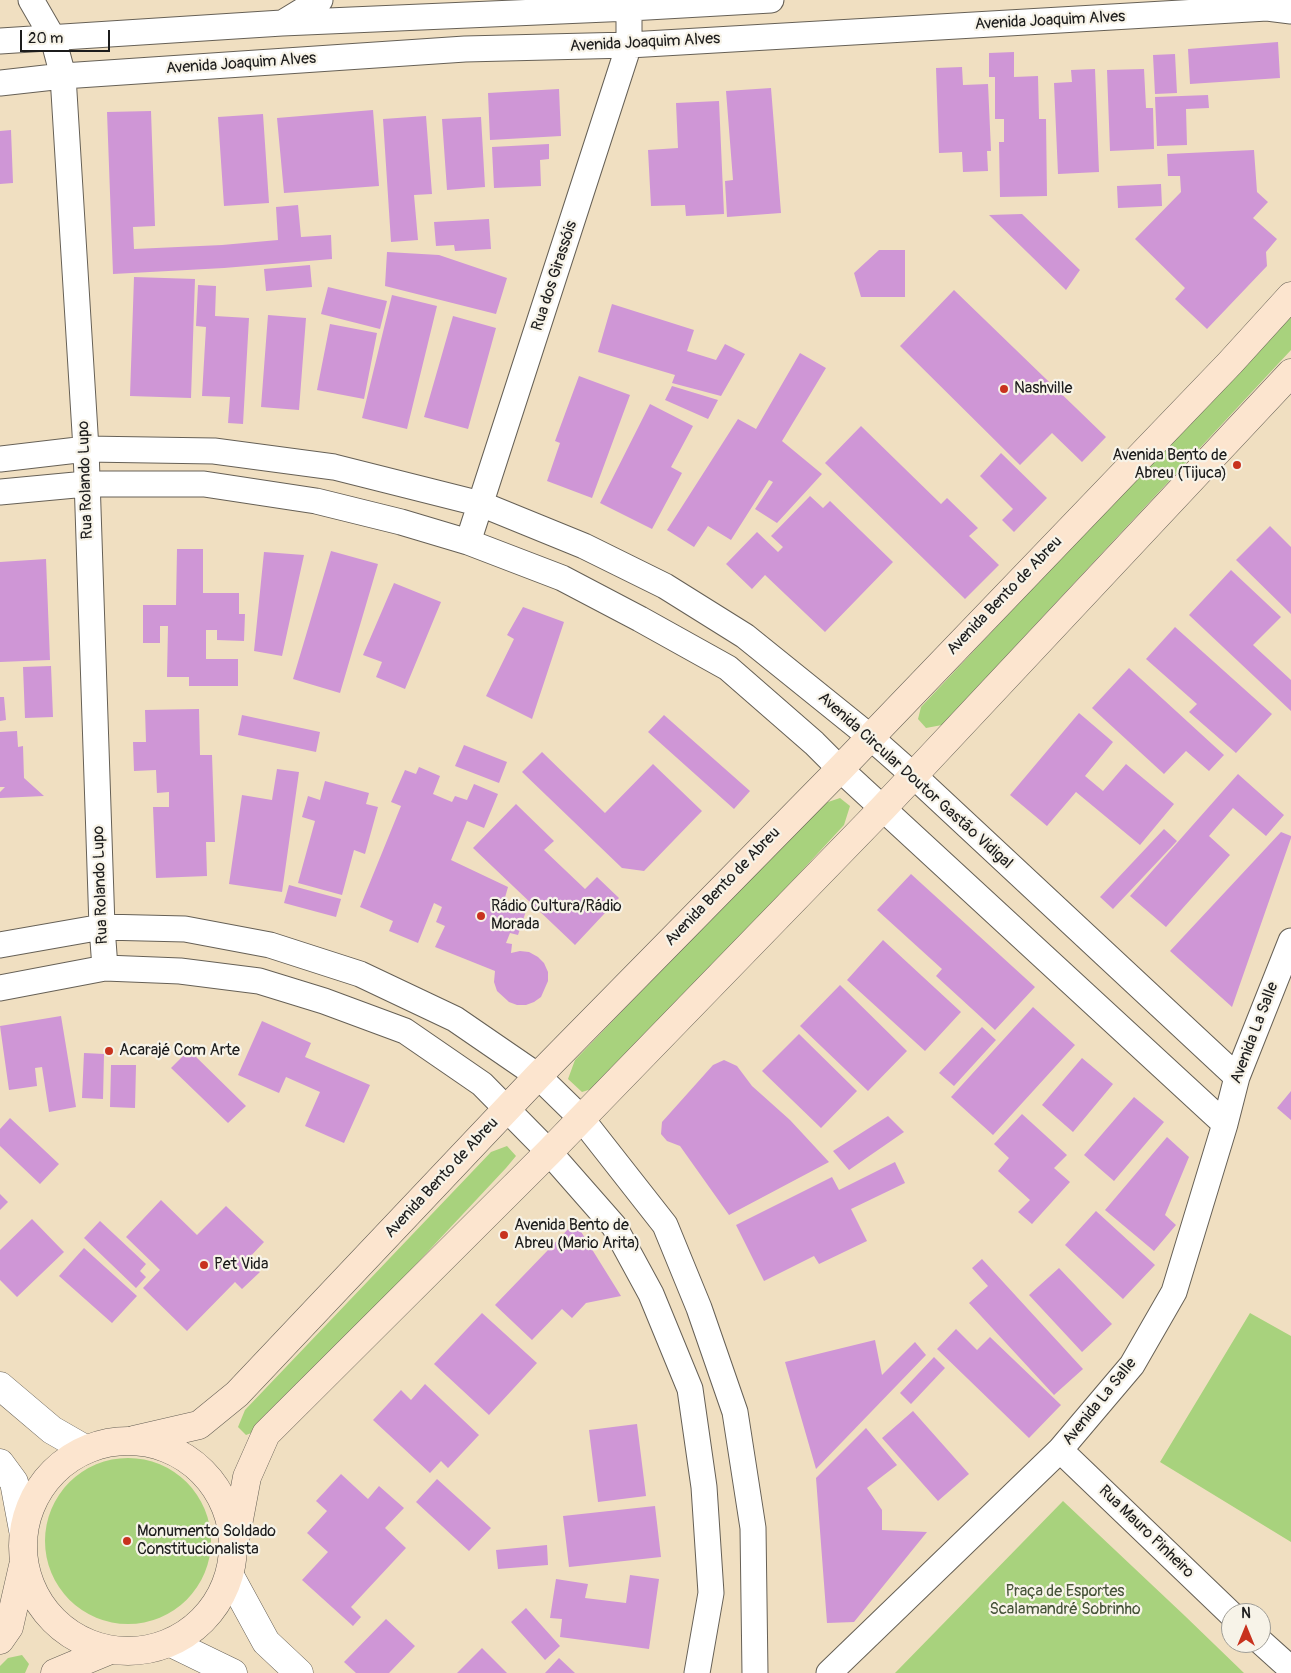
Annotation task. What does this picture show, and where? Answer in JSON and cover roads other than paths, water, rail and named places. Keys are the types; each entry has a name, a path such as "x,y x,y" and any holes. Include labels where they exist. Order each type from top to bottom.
{"main road":[{"name":"Avenida Bento de Abreu","path":"134,1440 199,1425 237,1394 538,1076 840,769 869,736 1230,363 1291,296"},
{"path":"23,1566 34,1596 53,1622 79,1640 110,1650 141,1651 171,1643 197,1627 217,1604 230,1576 247,1477 266,1434 549,1152 883,808 1291,373"},
{"path":"0,1640 9,1627 23,1566 23,1530 34,1496 56,1468 85,1449 109,1442 134,1440 165,1447 193,1462 215,1485 230,1514 234,1546"},
{"path":"55,1673 110,1650"}],"street":[{"name":"Rua Rolando Lupo","path":"31,0 53,38 64,76 86,450 105,968"},
{"path":"282,23 320,0"},
{"path":"0,41 630,4 771,0"},
{"name":"Rua dos Girassóis","path":"468,542 629,45 630,4"},
{"name":"Avenida Joaquim Alves","path":"0,82 465,49 629,45 1257,8 1291,11"},
{"name":"Avenida Circular Doutor Gastão Vidigal","path":"0,459 86,450 214,452 334,467 481,504 584,546 665,586 745,636 869,736 1237,1077"},
{"path":"0,492 86,484 204,484 316,501 401,522 468,542 562,578 640,618 728,668 814,743 1225,1124"},
{"path":"0,945 102,927 185,929 270,945 360,974 454,1019 538,1076 581,1118 665,1225 699,1308 735,1412 753,1528 755,1673"},
{"name":"Avenida La Salle","path":"829,1673 1060,1450 1132,1365 1174,1292 1225,1124 1237,1077 1291,941"},
{"path":"0,988 105,968 180,971 259,981 324,1001 405,1031 482,1084 549,1152 614,1226 651,1294 690,1389 704,1487 712,1593 697,1673"},
{"path":"0,1386 52,1430 85,1449"},
{"name":"Rua Mauro Pinheiro","path":"1060,1450 1221,1604"},
{"path":"0,1464 14,1482 23,1530"},
{"path":"230,1576 266,1642 299,1673"},
{"path":"171,1643 233,1673"},
{"path":"1271,1651 1291,1669"}],"place":[{"name":"Nashville","path":"1004,389"},
{"name":"Avenida Bento de Abreu (Tijuca)","path":"1237,465"},
{"name":"Rádio Cultura/Rádio Morada","path":"481,916"},
{"name":"Acarajé Com Arte","path":"109,1051"},
{"name":"Avenida Bento de Abreu (Mario Arita)","path":"504,1235"},
{"name":"Pet Vida","path":"204,1265"},
{"name":"Monumento Soldado Constitucionalista","path":"127,1541"}],"park label":[{"name":"Praça de Esportes Scalamandré Sobrinho","path":"1065,1601"}]}
